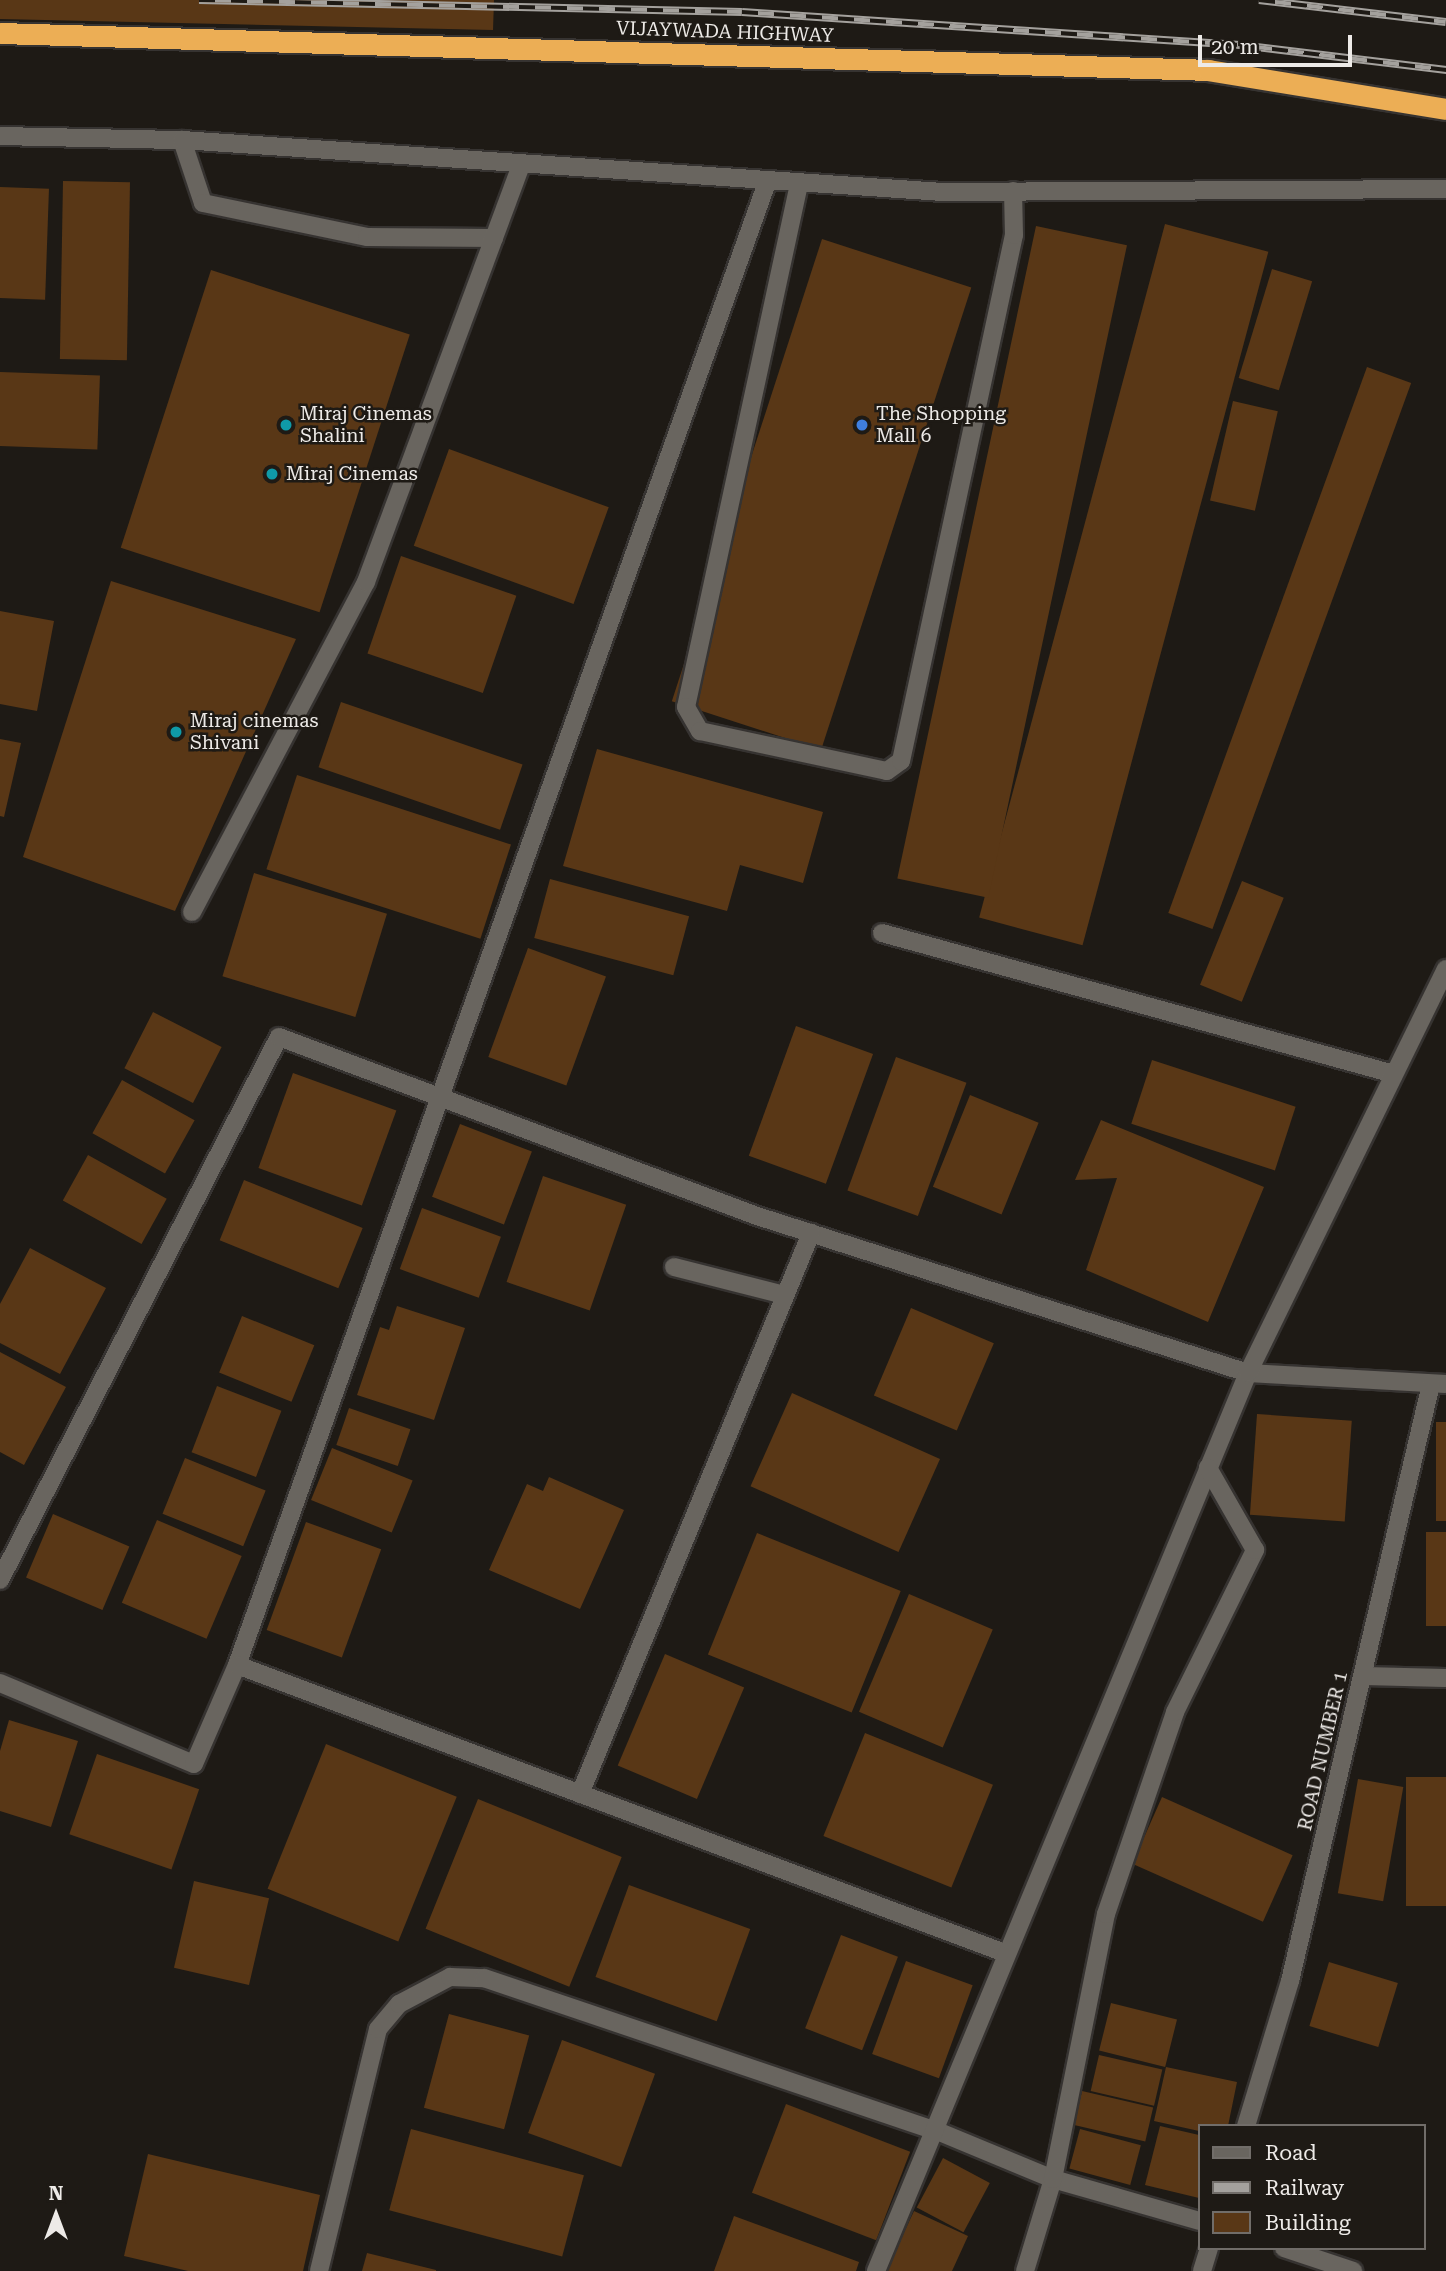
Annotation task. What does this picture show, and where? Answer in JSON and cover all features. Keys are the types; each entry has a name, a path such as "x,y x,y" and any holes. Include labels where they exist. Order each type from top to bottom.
{"highway":[{"name":"VIJAYWADA HIGHWAY","path":"0,33 1208,70 1446,109"}],"street":[{"path":"0,136 182,140 799,184 1013,191 1446,189"},
{"path":"182,140 203,204 367,237 494,238"},
{"path":"192,912 366,582 521,166"},
{"path":"0,1683 194,1764 237,1665 767,182"},
{"path":"799,184 686,706 700,731 887,771 901,761 1010,256 1013,191"},
{"path":"882,933 1394,1074"},
{"path":"876,2271 937,2131 1005,1954 1248,1373 1446,969"},
{"path":"0,1580 279,1037 439,1100 811,1233 1248,1373 1438,1384"},
{"path":"580,1794 811,1233"},
{"path":"674,1267 785,1295"},
{"name":"ROAD NUMBER 1","path":"1247,2124 1290,1981 1363,1676 1438,1384"},
{"path":"1025,2271 1053,2179 1106,1914 1175,1712 1255,1550 1208,1468"},
{"path":"237,1665 1005,1954"},
{"path":"1363,1676 1446,1678"},
{"path":"319,2271 378,2029 399,2004 450,1978 484,1978 937,2131 1053,2179 1198,2221"},
{"path":"1202,2271 1208,2250"},
{"path":"1290,2250 1353,2271"}],"building":[{"path":"0,0 494,0 493,30 0,19"},
{"path":"63,181 130,182 127,360 60,359"},
{"path":"0,187 49,189 45,300 0,298"},
{"path":"1165,224 1268,252 1083,945 979,918"},
{"path":"1036,226 1127,245 988,898 897,878"},
{"path":"822,239 971,288 821,750 672,701"},
{"path":"1272,269 1312,281 1279,390 1239,378"},
{"path":"211,270 410,335 320,612 121,548"},
{"path":"1367,367 1411,383 1212,929 1168,913"},
{"path":"0,372 100,375 97,449 0,446"},
{"path":"1233,401 1278,411 1255,511 1210,500"},
{"path":"449,449 609,507 574,604 414,546"},
{"path":"401,556 516,596 483,693 367,653"},
{"path":"111,581 296,639 175,911 23,857"},
{"path":"0,611 54,621 37,711 0,704"},
{"path":"341,702 523,765 500,830 319,767"},
{"path":"0,739 21,743 4,817 0,816"},
{"path":"597,749 823,812 803,883 740,865 727,911 563,866"},
{"path":"297,775 511,845 480,939 266,869"},
{"path":"254,873 387,914 355,1017 222,976"},
{"path":"550,879 689,916 673,975 534,938"},
{"path":"1242,881 1284,898 1242,1002 1200,985"},
{"path":"528,948 606,976 566,1085 488,1057"},
{"path":"153,1012 222,1047 193,1103 124,1068"},
{"path":"796,1026 873,1054 826,1184 749,1156"},
{"path":"896,1057 966,1083 918,1216 847,1190"},
{"path":"1152,1060 1296,1107 1275,1170 1131,1124"},
{"path":"293,1073 396,1111 362,1206 258,1168"},
{"path":"122,1080 195,1120 165,1174 92,1133"},
{"path":"970,1095 1039,1123 1002,1215 933,1187"},
{"path":"1101,1120 1264,1187 1208,1322 1086,1270 1117,1178 1075,1180"},
{"path":"460,1124 532,1152 504,1224 432,1197"},
{"path":"88,1155 167,1199 142,1244 63,1200"},
{"path":"543,1176 626,1205 590,1311 507,1282"},
{"path":"244,1180 363,1228 338,1288 220,1240"},
{"path":"422,1208 501,1237 479,1298 400,1269"},
{"path":"30,1248 106,1288 60,1374 0,1343 0,1304"},
{"path":"397,1306 465,1328 434,1420 357,1395 380,1327 389,1330"},
{"path":"911,1308 994,1343 957,1431 874,1395"},
{"path":"242,1316 314,1345 291,1402 219,1373"},
{"path":"0,1352 66,1387 24,1465 0,1452"},
{"path":"217,1386 281,1411 256,1477 192,1452"},
{"path":"792,1393 940,1459 899,1552 751,1486"},
{"path":"349,1408 410,1429 398,1466 336,1445"},
{"path":"1257,1414 1352,1421 1345,1521 1250,1515"},
{"path":"1436,1422 1446,1422 1446,1521 1436,1521"},
{"path":"332,1448 413,1481 392,1533 311,1500"},
{"path":"185,1458 266,1491 243,1546 163,1514"},
{"path":"549,1477 624,1510 580,1609 489,1570 527,1484 543,1491"},
{"path":"53,1514 129,1546 102,1610 26,1578"},
{"path":"157,1520 242,1556 207,1639 122,1603"},
{"path":"306,1522 381,1549 342,1657 267,1630"},
{"path":"1426,1532 1446,1532 1446,1626 1426,1626"},
{"path":"757,1533 901,1591 852,1713 708,1654"},
{"path":"909,1594 993,1630 943,1747 859,1712"},
{"path":"665,1654 744,1688 697,1799 618,1765"},
{"path":"9,1720 78,1741 51,1827 0,1811 0,1751"},
{"path":"865,1733 993,1785 951,1888 823,1836"},
{"path":"326,1744 457,1797 398,1941 268,1889"},
{"path":"97,1754 199,1789 171,1870 69,1834"},
{"path":"1406,1777 1446,1777 1446,1906 1406,1906"},
{"path":"1358,1779 1403,1787 1383,1901 1338,1893"},
{"path":"1162,1797 1293,1855 1263,1922 1132,1864"},
{"path":"478,1799 622,1857 569,1987 426,1929"},
{"path":"194,1881 269,1898 249,1985 174,1968"},
{"path":"629,1885 750,1929 717,2021 595,1977"},
{"path":"841,1935 898,1957 862,2050 805,2028"},
{"path":"906,1961 973,1985 939,2078 872,2054"},
{"path":"1329,1962 1398,1983 1378,2047 1309,2026"},
{"path":"1111,2003 1177,2019 1165,2067 1099,2051"},
{"path":"449,2014 529,2035 504,2129 424,2108"},
{"path":"562,2040 655,2074 621,2167 528,2133"},
{"path":"1099,2055 1162,2070 1154,2106 1091,2091"},
{"path":"1166,2067 1237,2082 1228,2124 1198,2124 1198,2131 1154,2121"},
{"path":"1082,2091 1153,2107 1145,2142 1074,2125"},
{"path":"786,2104 910,2152 876,2240 752,2193"},
{"path":"1160,2126 1198,2135 1198,2198 1145,2185"},
{"path":"411,2129 584,2175 562,2256 389,2210"},
{"path":"1080,2129 1141,2145 1130,2185 1069,2169"},
{"path":"148,2154 320,2195 303,2271 188,2271 124,2256"},
{"path":"943,2158 990,2183 964,2232 917,2207"},
{"path":"914,2211 968,2236 952,2271 886,2271"},
{"path":"734,2216 859,2262 856,2271 714,2271"},
{"path":"367,2253 436,2270 436,2271 362,2271"}],"railway":[{"path":"199,0 742,12 1240,45 1446,70"},
{"path":"1259,0 1446,22"}],"place":[{"name":"Miraj Cinemas Shalini","path":"286,425"},
{"name":"The Shopping Mall 6","path":"862,425"},
{"name":"Miraj Cinemas","path":"272,474"},
{"name":"Miraj cinemas Shivani","path":"176,732"}]}
